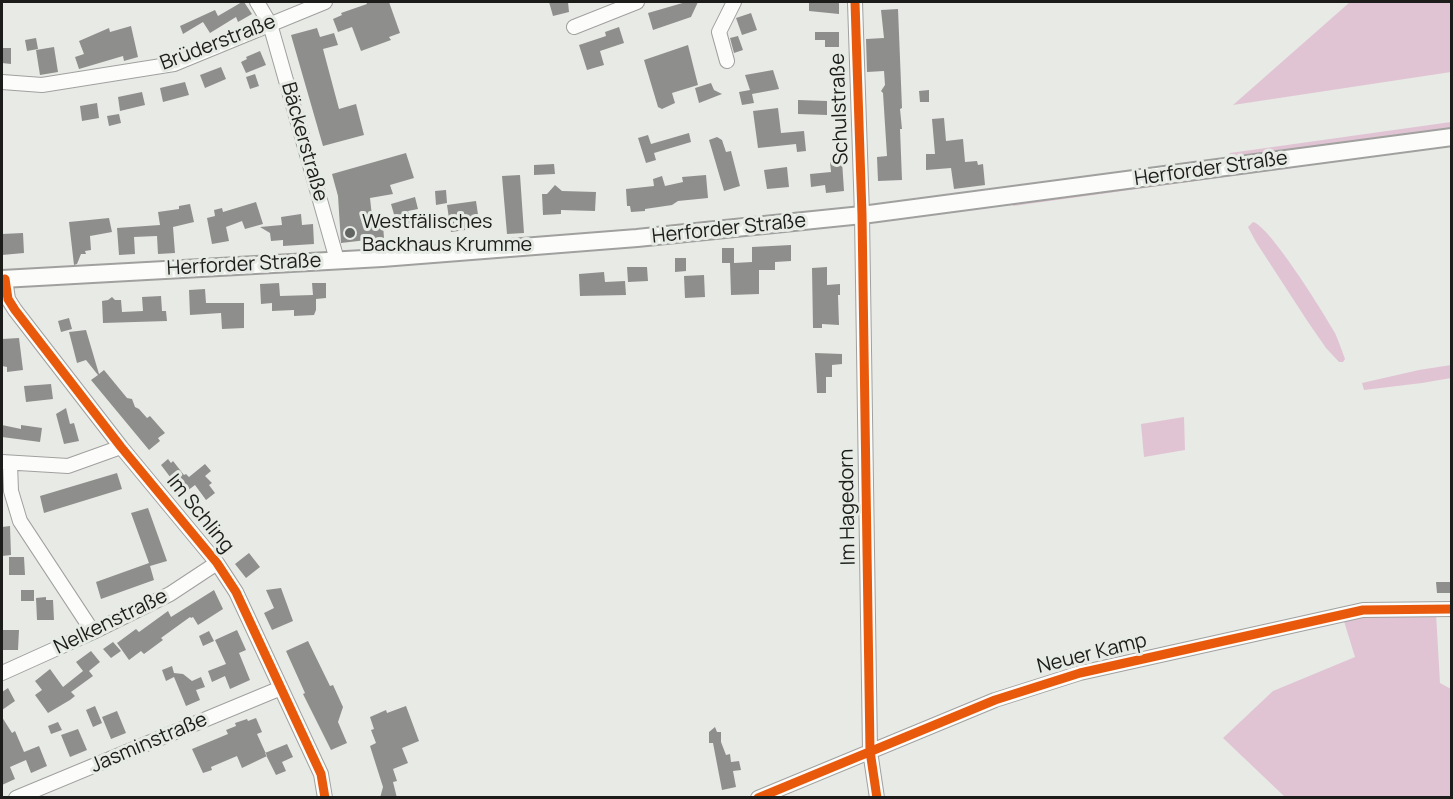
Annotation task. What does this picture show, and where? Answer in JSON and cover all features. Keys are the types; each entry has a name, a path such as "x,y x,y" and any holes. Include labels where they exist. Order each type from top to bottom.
{"main road":[{"name":"Herforder Straße","path":"3,279 337,260 637,238 862,215 1452,137"}],"street":[{"path":"257,2 273,23"},
{"path":"264,2 273,23"},
{"name":"Brüderstraße","path":"2,81 42,85 174,64 325,2"},
{"path":"574,27 637,2"},
{"path":"727,61 719,32 734,2"},
{"name":"Schulstraße","path":"855,2 862,215"},
{"name":"Bäckerstraße","path":"273,23 337,260"},
{"name":"Im Hagedorn","path":"862,215 870,751 878,798"},
{"name":"Im Schling","path":"3,279 8,299 15,310 121,447 217,563 236,592 321,774 325,798"},
{"path":"93,632 20,521 6,463 68,466 121,447"},
{"name":"Nelkenstraße","path":"2,673 170,594 217,563"},
{"name":"Neuer Kamp","path":"758,798 995,700 1080,673 1363,610 1452,609"},
{"name":"Jasminstraße","path":"16,798 281,688"}],"shaded area":[{"path":"1350,2 1451,2 1451,72 1233,105"},
{"path":"1451,122 1451,146 1013,206 1016,187 1225,159 1230,153"},
{"path":"1253,222 1271,238 1309,291 1335,333 1345,359 1343,362 1339,362 1326,348 1256,242 1248,227"},
{"path":"1451,365 1451,378 1364,390 1362,383 1419,370"},
{"path":"1184,417 1185,450 1144,457 1141,424"},
{"path":"1436,613 1440,683 1451,689 1451,797 1285,797 1223,738 1273,691 1355,657 1343,618 1368,614"}],"building":[{"path":"242,2 252,14 238,22 236,17 210,33 203,22 183,34 180,26 215,10 218,16"},
{"path":"366,2 389,2 400,33 389,37 391,40 361,51 352,27 338,32 333,19 342,15 341,13 367,4"},
{"path":"549,2 568,2 569,12 553,16"},
{"path":"686,2 698,2 691,17 653,30 648,13"},
{"path":"809,2 839,2 839,14 809,11"},
{"path":"898,9 902,180 878,181 877,157 887,156 883,93 881,91 885,85 884,71 867,72 866,39 884,38 881,10"},
{"path":"751,13 757,30 742,35 736,18"},
{"path":"131,26 138,57 124,61 123,56 79,69 75,57 84,54 79,41 109,28 110,32"},
{"path":"619,27 624,43 600,51 604,65 587,70 579,45 606,36 605,32"},
{"path":"317,28 320,37 334,33 338,45 323,49 339,109 356,104 364,135 323,146 291,35"},
{"path":"815,32 839,32 839,47 825,47 825,40 815,40"},
{"path":"738,36 743,50 734,53 730,38"},
{"path":"36,38 38,49 27,51 25,40"},
{"path":"688,45 698,85 672,93 675,103 662,109 658,107 644,60"},
{"path":"54,47 58,72 40,75 36,50"},
{"path":"2,48 11,48 11,64 2,63"},
{"path":"260,51 266,65 246,73 241,62 247,59 246,57"},
{"path":"221,67 226,79 205,88 200,75"},
{"path":"773,70 779,89 752,94 754,103 742,105 739,92 750,90 745,75"},
{"path":"255,74 259,86 250,89 246,77"},
{"path":"185,82 189,95 163,102 160,88"},
{"path":"711,83 714,90 722,94 699,103 695,88"},
{"path":"929,90 929,102 920,102 919,91"},
{"path":"142,92 145,105 120,111 118,97"},
{"path":"798,100 827,101 827,115 798,114"},
{"path":"97,103 99,118 82,121 80,106"},
{"path":"778,108 781,133 804,131 806,151 797,152 796,144 758,148 753,111"},
{"path":"119,114 121,123 109,126 107,116"},
{"path":"944,118 946,141 963,139 965,162 977,161 978,165 983,164 985,185 954,189 951,168 926,170 926,154 935,154 932,119"},
{"path":"689,133 691,142 654,153 656,160 646,163 638,138 648,135 651,144"},
{"path":"717,137 722,140 726,152 731,151 740,186 724,191 709,140"},
{"path":"406,153 414,178 390,185 393,194 370,198 373,226 383,225 384,238 341,243 338,196 332,174"},
{"path":"842,161 844,191 826,193 825,185 811,187 810,174 831,172 830,162"},
{"path":"554,164 555,174 534,175 534,165"},
{"path":"787,167 789,187 767,189 764,170"},
{"path":"520,175 524,233 507,234 502,176"},
{"path":"706,175 708,198 678,201 672,205 645,209 645,211 631,212 630,206 627,206 626,189 654,186 653,179 662,176 665,186 683,182 682,177"},
{"path":"555,185 562,191 596,192 595,211 561,210 561,214 543,215 542,194 547,194"},
{"path":"446,190 447,203 436,205 435,191"},
{"path":"415,197 418,209 408,211 412,224 398,228 391,204"},
{"path":"476,201 480,228 451,232 447,205"},
{"path":"256,202 263,224 245,229 242,221 226,227 229,241 212,244 207,218 215,216 214,210 222,208 223,212"},
{"path":"190,204 194,222 173,227 175,253 158,254 157,236 134,237 135,254 119,255 117,228 160,225 158,212 179,209 179,206"},
{"path":"301,214 302,225 313,224 314,244 283,246 283,240 271,241 270,233 260,227 282,225 281,217"},
{"path":"109,218 112,232 90,236 91,250 85,251 86,254 81,254 77,264 74,265 69,222"},
{"path":"23,233 24,253 2,255 2,234"},
{"path":"791,245 791,261 775,262 775,270 759,270 759,294 731,295 730,263 722,263 722,248 734,248 734,263 752,262 752,247"},
{"path":"675,258 686,258 686,271 675,272"},
{"path":"627,267 647,267 648,281 628,282"},
{"path":"827,267 827,285 840,284 839,325 822,324 822,328 813,328 812,268"},
{"path":"604,272 605,282 625,281 626,295 580,296 579,274"},
{"path":"704,275 705,297 685,298 684,276"},
{"path":"279,283 280,296 313,295 312,283 326,283 326,298 316,299 314,315 294,316 294,310 272,311 272,303 261,304 260,284"},
{"path":"205,289 206,303 244,303 244,328 222,329 221,313 190,315 189,290"},
{"path":"161,296 162,311 166,311 167,321 103,323 102,301 112,297 115,300 121,300 122,312 143,311 142,297"},
{"path":"69,318 72,329 61,332 58,321"},
{"path":"86,330 99,374 104,370 127,398 132,399 135,407 147,418 150,416 165,433 158,438 160,441 149,450 91,380 98,375 86,360 77,363 69,332"},
{"path":"19,338 23,370 7,372 7,367 2,366 2,339"},
{"path":"815,353 842,354 842,364 832,365 832,377 826,377 826,393 817,393"},
{"path":"51,384 53,399 26,402 24,386"},
{"path":"66,408 70,424 74,423 79,441 64,444 56,414"},
{"path":"2,425 21,429 21,425 42,428 40,442 2,437"},
{"path":"168,459 189,477 205,464 211,471 205,476 212,483 209,485 215,493 206,500 195,485 183,494 161,465"},
{"path":"117,473 122,489 44,513 40,496"},
{"path":"148,508 167,561 150,566 154,580 101,599 96,582 149,563 131,513"},
{"path":"10,526 11,555 2,556 2,527"},
{"path":"249,553 260,567 246,578 235,564"},
{"path":"9,557 24,557 25,575 9,575"},
{"path":"1436,582 1452,582 1452,593 1437,593"},
{"path":"281,588 293,621 272,630 264,613 274,608 266,590"},
{"path":"21,590 34,590 34,601 21,601"},
{"path":"214,590 223,609 198,625 193,617 190,617 161,638 163,640 144,654 141,651 129,660 117,643 136,629 139,632 168,611 171,617"},
{"path":"46,597 46,600 53,600 54,620 37,620 36,598"},
{"path":"2,630 19,630 18,650 2,650"},
{"path":"237,630 246,650 239,653 250,680 230,689 225,676 212,682 208,671 226,664 215,640"},
{"path":"209,631 214,641 203,646 199,636"},
{"path":"308,641 343,707 338,722 347,743 331,750 303,694 305,693 286,651"},
{"path":"113,642 121,651 111,658 103,649"},
{"path":"91,651 100,662 89,671 93,676 71,692 75,696 48,713 35,695 42,690 35,681 50,669 63,687 83,671 76,662"},
{"path":"172,666 174,673 183,674 192,681 201,677 205,687 196,690 200,700 186,706 174,677 166,681 162,670"},
{"path":"8,688 15,701 2,710 2,692"},
{"path":"95,706 102,723 93,727 86,710"},
{"path":"406,706 419,741 402,748 408,763 393,769 397,781 393,782 397,798 380,798 383,787 370,746 376,743 371,730 374,729 370,717 386,710 387,713"},
{"path":"117,711 126,733 111,739 102,717"},
{"path":"2,717 12,733 15,731 24,752 39,746 47,766 31,773 26,760 10,767 15,779 2,785"},
{"path":"256,718 262,732 257,734 267,756 242,768 237,756 203,773 192,749 228,734 226,730 236,726 235,723"},
{"path":"58,722 62,730 51,734 48,726"},
{"path":"715,727 717,732 721,732 721,742 726,755 730,754 731,762 739,761 741,770 733,771 736,787 722,790 713,743 709,743 709,732"},
{"path":"78,729 87,750 70,757 61,735"},
{"path":"287,744 293,757 282,762 286,771 276,775 265,753"}],"cycle path":[{"path":"855,2 862,215 870,751 877,798"},
{"path":"5,279 8,299 15,310 121,447 217,563 236,592 321,774 325,798"},
{"path":"758,798 995,700 1080,673 1363,610 1452,609"}],"place":[{"name":"Westfälisches Backhaus Krumme","path":"350,233"}]}
